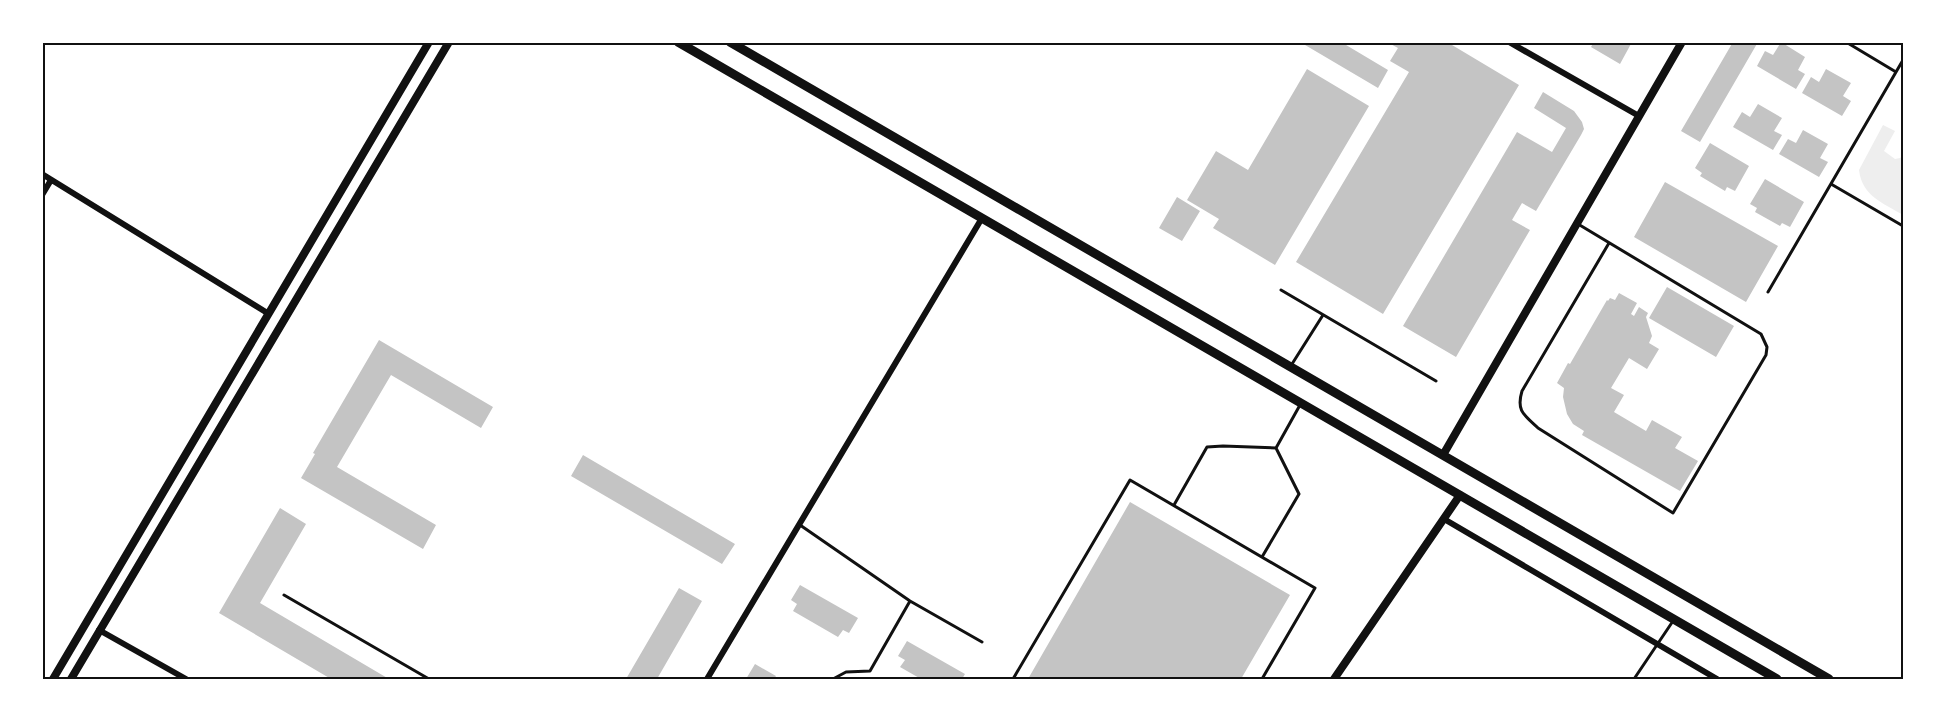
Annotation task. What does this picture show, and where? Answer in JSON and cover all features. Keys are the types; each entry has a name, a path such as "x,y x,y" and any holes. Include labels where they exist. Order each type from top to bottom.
{"main road":[{"path":"53,679 429,42"},
{"path":"71,679 449,42"},
{"path":"678,42 1777,679"},
{"path":"730,42 1829,679"}],"street":[{"path":"1509,42 1639,117"},
{"path":"1443,455 1682,42"},
{"path":"42,174 269,314"},
{"path":"42,195 51,180"},
{"path":"707,679 982,218"},
{"path":"1334,679 1460,495"},
{"path":"1444,519 1717,679"},
{"path":"99,630 186,679"}],"lane":[{"path":"1846,42 1896,72"},
{"path":"1768,292 1903,60"},
{"path":"1831,184 1903,226"},
{"path":"1577,223 1761,334 1767,347 1766,355 1673,513 1538,428 1524,416 1519,408 1522,391 1609,243"},
{"path":"1281,290 1436,381"},
{"path":"1290,367 1323,315"},
{"path":"1276,448 1301,404"},
{"path":"1174,505 1207,447 1276,448"},
{"path":"1262,557 1299,494 1276,448"},
{"path":"1013,679 1130,480 1315,588 1262,679"},
{"path":"800,524 910,602 982,642"},
{"path":"284,596 429,679"},
{"path":"833,679 846,672 870,671 910,602"},
{"path":"1634,679 1674,619"}],"shaded area":[{"path":"1883,125 1895,131 1884,151 1895,159 1903,156 1903,215 1869,192 1864,186 1859,170"}],"building":[{"path":"1300,42 1341,42 1388,70 1378,88"},
{"path":"1387,42 1447,42 1519,85 1383,314 1296,262 1409,72 1390,61 1398,48"},
{"path":"1594,42 1632,42 1620,64 1591,47"},
{"path":"1733,42 1758,42 1700,142 1681,131"},
{"path":"1781,42 1805,57 1798,70 1805,74 1796,89 1757,66 1765,51 1773,55"},
{"path":"1307,69 1369,106 1275,265 1213,228 1219,219 1187,200 1216,151 1248,170"},
{"path":"1826,69 1851,83 1843,96 1851,101 1842,116 1802,93 1811,77 1819,82"},
{"path":"1543,92 1574,111 1584,129 1536,211 1522,203 1512,220 1530,230 1456,357 1403,326 1517,132 1552,152 1566,128 1534,108"},
{"path":"1758,104 1782,118 1774,131 1782,135 1773,150 1733,127 1742,112 1750,117"},
{"path":"1803,130 1828,144 1820,158 1828,162 1819,177 1779,154 1788,139 1796,143"},
{"path":"1710,143 1749,166 1735,191 1727,187 1725,191 1700,176 1702,173 1695,168"},
{"path":"1765,179 1804,202 1790,227 1782,223 1780,226 1755,212 1757,208 1750,204"},
{"path":"1665,182 1778,246 1746,302 1634,237"},
{"path":"1177,197 1200,211 1182,241 1159,228"},
{"path":"1667,287 1734,326 1716,357 1649,318"},
{"path":"1619,293 1637,303 1631,314 1634,316 1639,307 1648,313 1646,317 1652,336 1649,343 1659,349 1647,369 1629,358 1611,388 1624,395 1614,412 1646,431 1652,420 1682,437 1675,448 1698,461 1680,491 1582,435 1584,431 1573,424 1567,414 1563,397 1564,388 1557,383 1607,300 1610,298 1615,300"},
{"path":"379,340 493,407 481,428 391,375 337,467 436,525 423,549 301,478 315,454 313,453"},
{"path":"583,455 735,544 722,564 571,476"},
{"path":"1130,502 1290,595 1241,679 1028,679"},
{"path":"280,508 306,524 260,603 389,679 331,679 219,613"},
{"path":"800,585 858,618 849,633 843,630 838,637 793,611 797,604 791,600"},
{"path":"679,588 702,601 657,679 626,679"},
{"path":"907,641 965,674 962,679 921,679 900,667 905,660 898,656"},
{"path":"755,664 776,676 774,679 746,679"}]}
